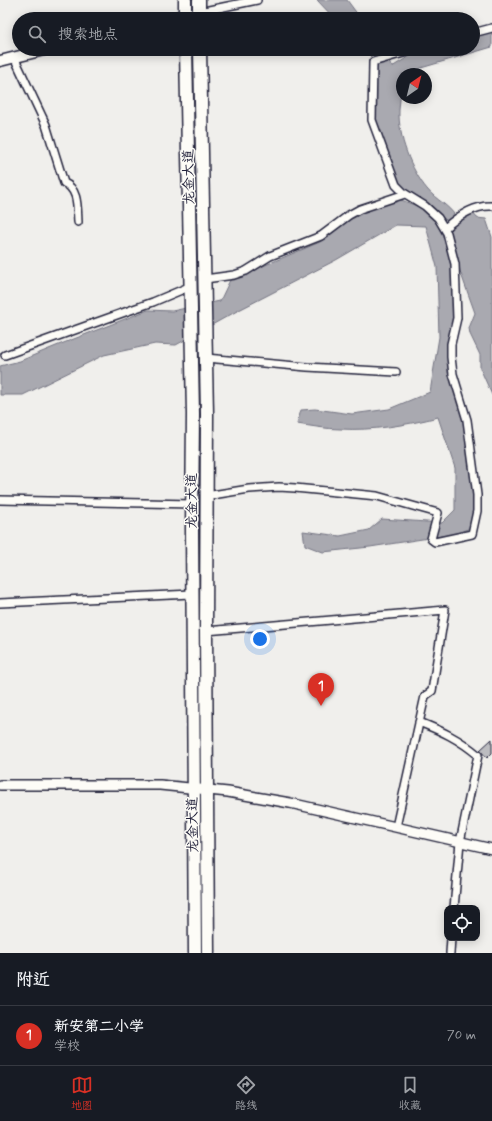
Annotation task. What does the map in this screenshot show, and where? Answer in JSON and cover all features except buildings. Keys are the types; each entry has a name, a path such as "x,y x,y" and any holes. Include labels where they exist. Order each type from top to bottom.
{"main road":[{"path":"185,0 185,12"},
{"path":"0,61 18,56"},
{"name":"龙金大道","path":"186,56 192,340 192,594 195,953"},
{"name":"龙金大道","path":"200,56 206,358 208,953"}],"street":[{"path":"199,10 257,0"},
{"path":"480,31 492,28"},
{"path":"206,496 249,488 279,487 377,496 438,512 431,539 435,542 472,534 477,495 467,420 453,374 451,351 457,318 457,273 455,264 444,228 434,213 405,194 396,185 372,120 373,62 393,56"},
{"path":"14,57 46,125 64,183 70,185 75,193 78,222"},
{"path":"204,279 234,275 246,271 270,256 321,236 349,215 360,209 405,194"},
{"path":"444,228 458,217 468,212 492,206"},
{"path":"5,355 153,302 191,291"},
{"path":"206,358 307,367 396,372"},
{"path":"0,500 192,504"},
{"path":"0,603 192,594"},
{"path":"206,631 445,610 432,691 425,696 396,828"},
{"path":"419,722 442,730 478,755 460,842 454,905"},
{"path":"0,785 160,785 207,789 290,803 492,849"},
{"path":"450,953 451,941"}],"shaded area":[{"path":"317,0 347,0 356,12 328,12"},
{"path":"492,30 492,47 480,51 480,33"},
{"path":"370,56 385,56 392,67 410,56 462,56 421,68 396,68 396,104 400,104 399,120 403,141 411,163 421,181 431,193 450,209 456,217 449,222 436,210 409,195 400,185 377,127 375,117 377,67"},
{"path":"401,200 420,207 433,217 443,236 454,273 455,314 449,345 448,373 465,416 475,498 470,528 455,534 370,547 323,552 305,545 303,531 340,536 369,530 382,519 442,523 455,510 455,468 438,417 402,425 364,429 329,428 297,424 301,410 315,409 352,414 389,409 430,392 439,337 437,267 426,226 396,225 336,260 237,311 176,345 155,344 104,355 23,395 0,395 0,366 20,361 148,310 172,311 220,301 230,280 320,242 359,213 390,201"},
{"path":"473,213 477,218 486,219 492,237 492,395 480,368 480,355 470,334 469,328 475,313 460,271 450,231 451,226 462,217"}],"place":[{"name":"新安第二小学","path":"321,706"}]}
